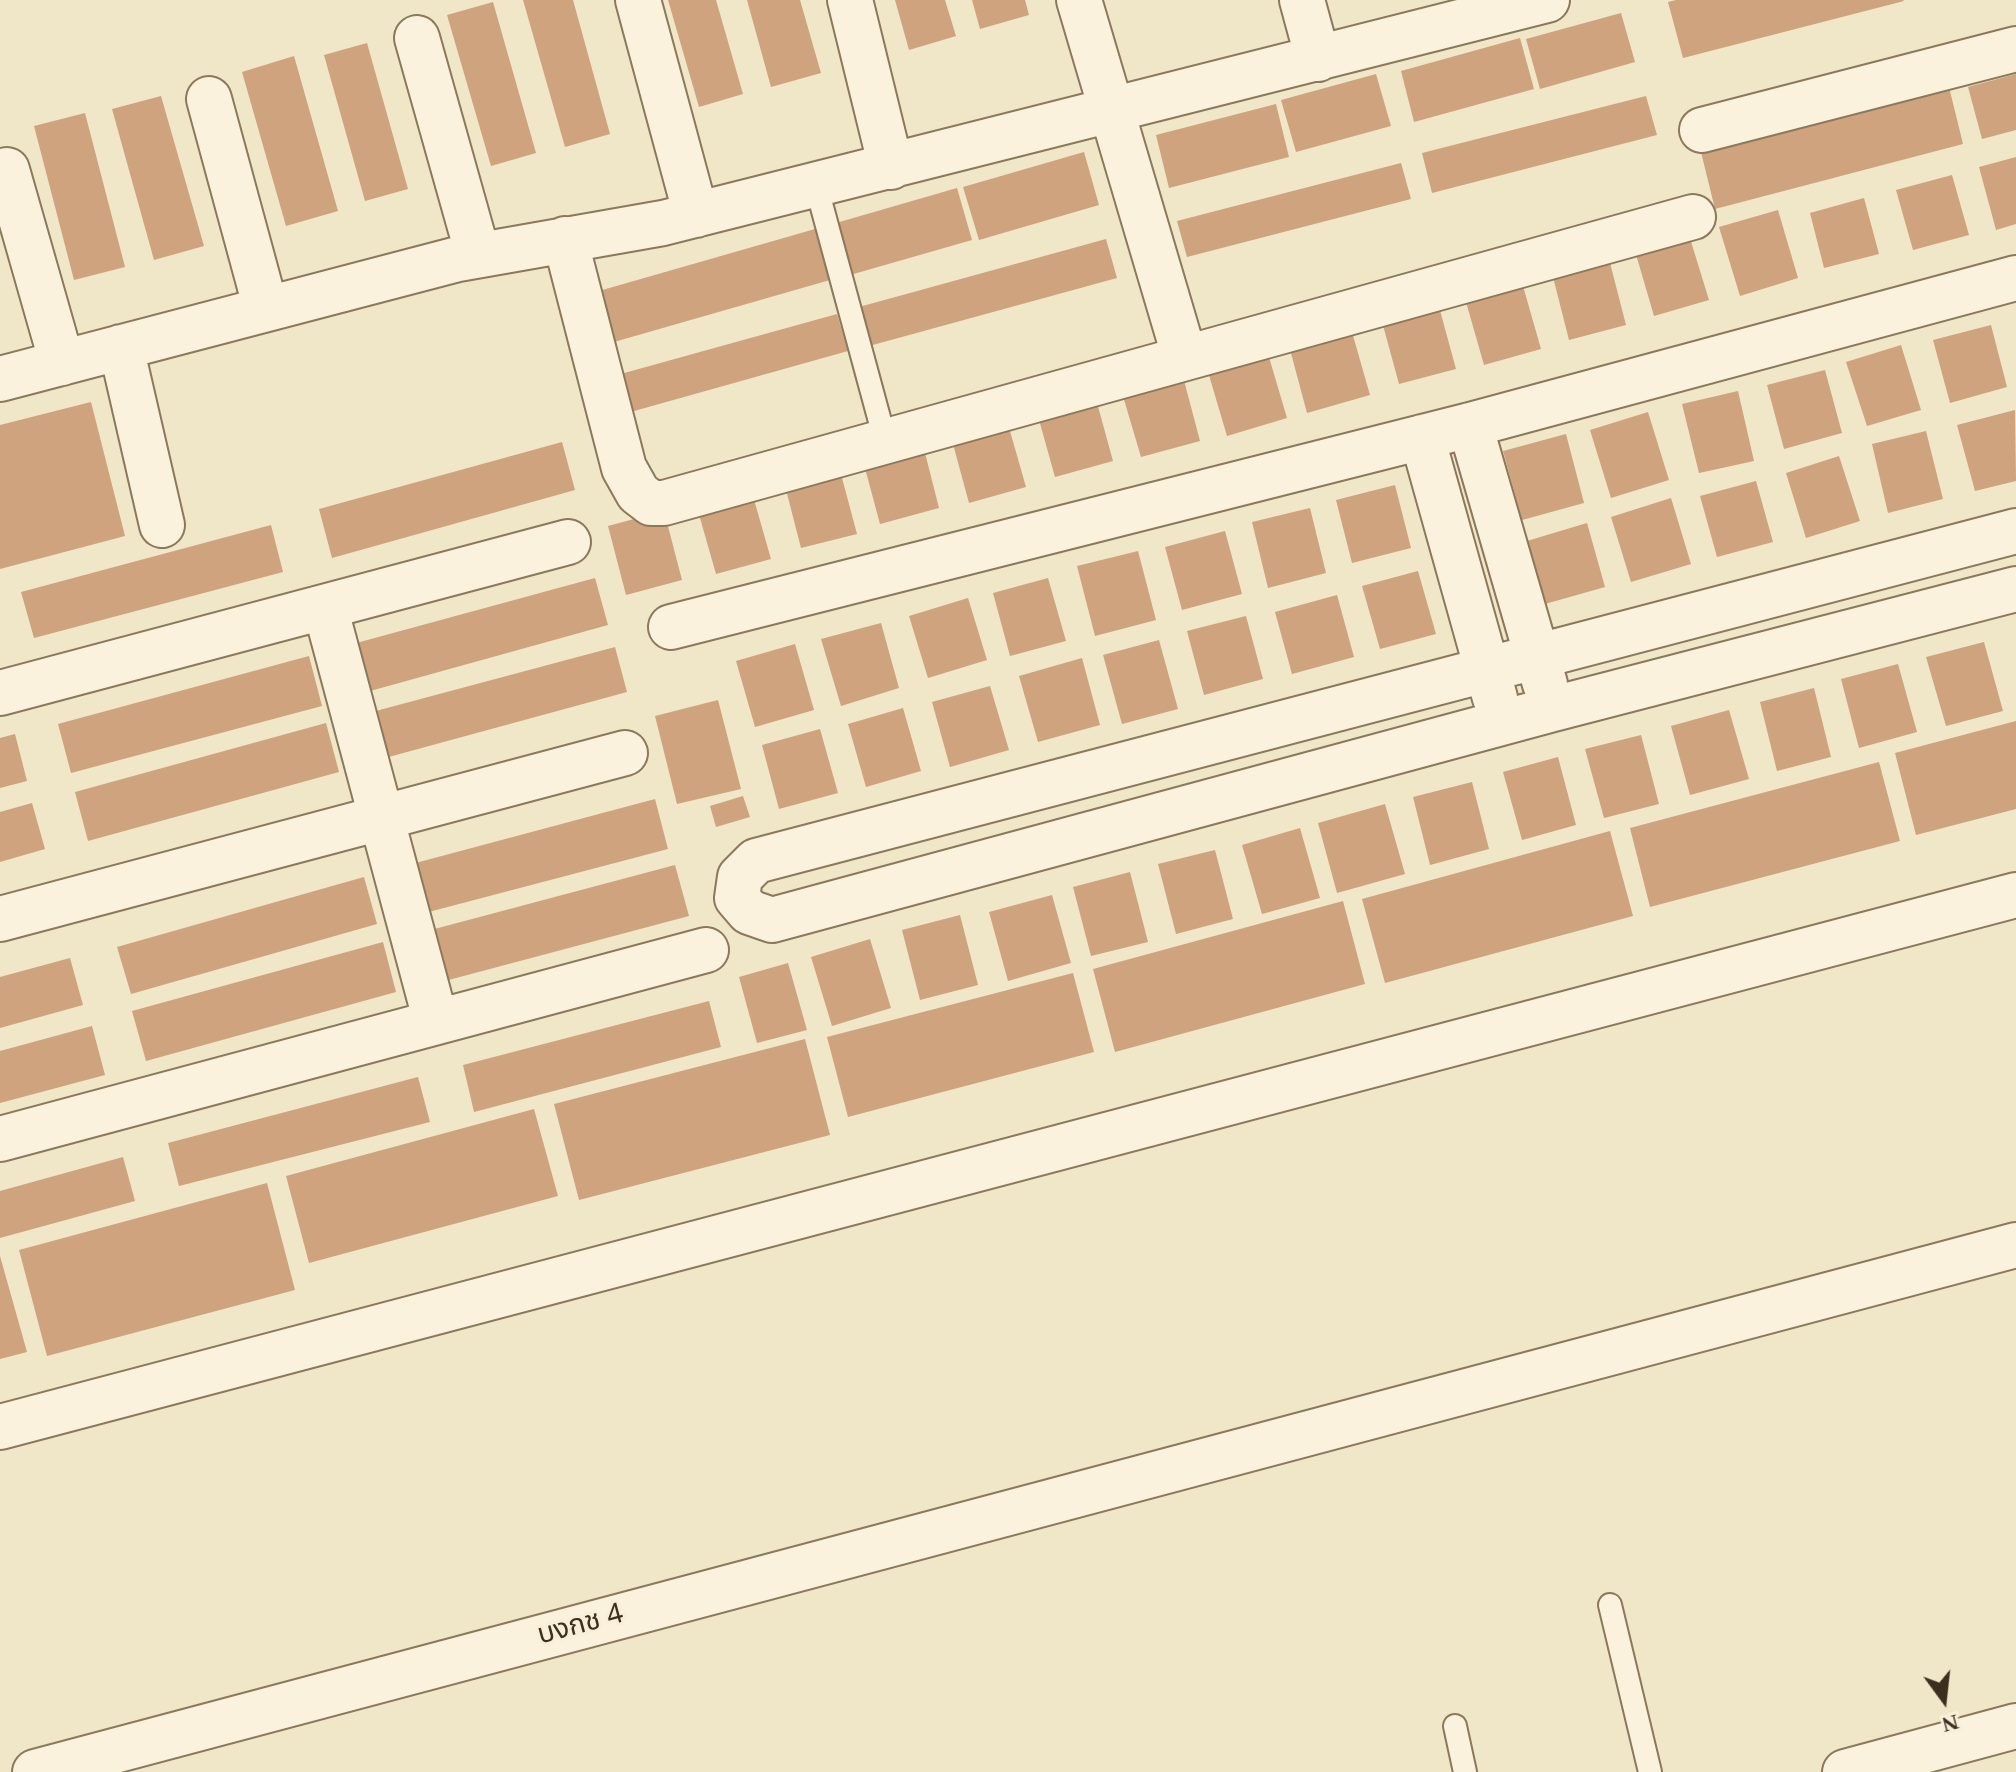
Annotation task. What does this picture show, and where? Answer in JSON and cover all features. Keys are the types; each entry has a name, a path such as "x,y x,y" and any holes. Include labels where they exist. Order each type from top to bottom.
{"street":[{"path":"638,0 696,215"},
{"path":"850,0 891,167"},
{"path":"1079,0 1184,355"},
{"path":"1302,0 1318,59"},
{"path":"0,379 478,255 696,215 1113,112 1532,2"},
{"path":"417,38 478,255"},
{"path":"1702,130 2016,49"},
{"path":"209,99 266,309"},
{"path":"7,170 62,363"},
{"path":"565,239 624,468 638,493 651,503 664,503 1184,355 1693,217"},
{"path":"671,627 1470,425 2016,278"},
{"path":"121,347 162,525"},
{"path":"1470,425 1553,709"},
{"path":"1422,437 1502,723"},
{"path":"2016,531 756,861 740,877 737,898 749,912 772,920 1553,709 2016,589"},
{"path":"0,693 568,542"},
{"path":"325,607 436,1022"},
{"path":"0,919 625,753"},
{"path":"0,1427 2016,895"},
{"path":"0,1139 706,950"},
{"name":"บงกช 4","path":"35,1772 83,1766 1126,1482 2016,1245"},
{"path":"1845,1772 2016,1726"}],"lane":[{"path":"816,185 885,440"},
{"path":"1610,1605 1650,1772"},
{"path":"1455,1726 1465,1772"}],"building":[{"path":"523,0 573,0 610,134 565,147"},
{"path":"668,0 716,0 743,94 699,107"},
{"path":"747,0 800,0 821,73 771,87"},
{"path":"895,0 945,0 956,36 909,50"},
{"path":"972,0 1025,0 1029,15 980,29"},
{"path":"1904,1 1683,58 1668,2"},
{"path":"493,2 536,153 491,166 447,15"},
{"path":"1621,13 1635,62 1540,89 1526,39"},
{"path":"1520,38 1534,89 1414,122 1401,71"},
{"path":"367,43 408,189 365,201 324,55"},
{"path":"294,56 338,211 286,226 242,72"},
{"path":"1376,74 1391,126 1296,152 1281,100"},
{"path":"2016,74 2016,130 1982,139 1968,87"},
{"path":"1949,87 1963,144 1715,209 1701,152"},
{"path":"161,96 204,246 154,260 112,109"},
{"path":"1646,96 1657,135 1432,193 1422,153"},
{"path":"1276,104 1289,157 1169,188 1156,135"},
{"path":"85,113 125,267 74,280 34,126"},
{"path":"1084,152 1099,205 979,240 963,187"},
{"path":"2016,157 2016,224 1996,230 1979,167"},
{"path":"1401,163 1411,199 1187,257 1177,221"},
{"path":"1952,175 1969,235 1913,250 1896,190"},
{"path":"957,188 972,240 850,275 836,223"},
{"path":"1864,198 1879,254 1824,268 1810,213"},
{"path":"1778,210 1798,278 1740,296 1719,227"},
{"path":"815,229 830,280 607,344 592,293"},
{"path":"1689,235 1709,300 1654,316 1635,251"},
{"path":"1106,239 1117,278 869,346 859,307"},
{"path":"1609,259 1626,325 1569,340 1552,273"},
{"path":"1521,279 1541,349 1484,365 1464,295"},
{"path":"1438,303 1456,369 1399,384 1381,318"},
{"path":"837,314 848,351 627,413 617,375"},
{"path":"1350,325 1370,395 1307,413 1288,342"},
{"path":"1991,325 2007,387 1950,403 1933,340"},
{"path":"1901,345 1921,410 1867,426 1846,362"},
{"path":"1266,347 1287,418 1227,436 1206,365"},
{"path":"1181,369 1200,441 1141,457 1120,386"},
{"path":"1825,370 1842,433 1784,449 1767,385"},
{"path":"1738,391 1754,461 1699,473 1682,404"},
{"path":"1094,392 1113,461 1055,477 1036,409"},
{"path":"91,402 125,536 0,569 0,425"},
{"path":"2015,410 2016,481 1975,491 1957,425"},
{"path":"1648,412 1669,480 1611,498 1590,430"},
{"path":"1006,417 1026,487 969,503 950,433"},
{"path":"1926,431 1943,499 1888,513 1872,444"},
{"path":"1566,434 1584,503 1522,520 1503,451"},
{"path":"922,441 939,508 880,524 862,457"},
{"path":"562,442 575,490 332,558 319,509"},
{"path":"1839,456 1860,521 1806,538 1786,473"},
{"path":"838,463 857,534 801,548 783,478"},
{"path":"1756,481 1773,542 1717,557 1700,496"},
{"path":"1395,485 1411,548 1352,563 1336,500"},
{"path":"751,489 771,559 716,574 696,504"},
{"path":"1671,498 1691,564 1631,582 1611,517"},
{"path":"1310,508 1326,573 1268,588 1252,522"},
{"path":"664,511 682,580 626,595 608,526"},
{"path":"1587,523 1605,587 1545,604 1527,541"},
{"path":"271,525 283,572 34,638 21,592"},
{"path":"1225,531 1242,594 1182,610 1165,547"},
{"path":"1138,551 1156,620 1095,636 1077,566"},
{"path":"1418,571 1436,634 1380,649 1362,586"},
{"path":"595,578 608,625 363,693 349,645"},
{"path":"1048,578 1066,641 1010,656 993,593"},
{"path":"1337,595 1354,657 1292,674 1275,612"},
{"path":"968,598 987,660 928,678 909,616"},
{"path":"1246,616 1263,679 1204,695 1187,631"},
{"path":"881,623 899,688 841,706 821,639"},
{"path":"1159,640 1178,709 1122,724 1103,655"},
{"path":"1984,642 2003,711 1946,726 1926,657"},
{"path":"795,644 814,710 755,727 736,661"},
{"path":"615,647 627,692 385,758 372,712"},
{"path":"309,656 322,706 71,773 58,724"},
{"path":"1082,658 1100,725 1038,742 1019,676"},
{"path":"1898,664 1917,732 1859,748 1841,679"},
{"path":"990,686 1009,750 950,767 932,702"},
{"path":"1814,688 1831,757 1777,771 1760,702"},
{"path":"718,700 741,789 677,804 655,716"},
{"path":"903,708 921,771 866,787 848,724"},
{"path":"1729,710 1749,779 1690,795 1671,726"},
{"path":"2016,721 2016,809 1916,835 1895,753"},
{"path":"326,723 339,772 88,841 75,792"},
{"path":"820,729 838,793 779,809 762,745"},
{"path":"15,734 27,781 0,788 0,738"},
{"path":"1641,735 1659,804 1604,818 1585,749"},
{"path":"1558,757 1576,825 1522,840 1503,772"},
{"path":"1879,762 1900,841 1650,907 1630,828"},
{"path":"1472,782 1489,849 1430,865 1413,797"},
{"path":"743,796 750,817 716,827 710,806"},
{"path":"655,799 668,849 421,914 408,865"},
{"path":"32,803 45,849 0,862 0,812"},
{"path":"1385,804 1405,874 1337,893 1318,823"},
{"path":"1300,828 1320,898 1262,914 1242,845"},
{"path":"1610,831 1633,916 1385,983 1362,899"},
{"path":"1215,850 1233,919 1176,934 1158,864"},
{"path":"675,865 689,916 441,982 427,931"},
{"path":"1130,872 1148,942 1091,956 1073,887"},
{"path":"364,877 377,924 131,994 117,947"},
{"path":"1052,895 1071,963 1008,981 989,912"},
{"path":"1343,901 1365,984 1115,1052 1093,969"},
{"path":"960,915 978,985 920,1000 902,930"},
{"path":"870,939 891,1008 832,1026 811,957"},
{"path":"383,942 396,992 146,1061 132,1011"},
{"path":"70,958 83,1005 0,1028 0,977"},
{"path":"788,963 807,1030 757,1043 739,977"},
{"path":"1073,973 1094,1052 848,1117 827,1037"},
{"path":"709,1001 721,1047 474,1112 463,1065"},
{"path":"92,1026 105,1075 0,1103 0,1051"},
{"path":"805,1039 830,1135 579,1200 554,1104"},
{"path":"418,1077 430,1122 179,1186 168,1143"},
{"path":"534,1109 558,1196 309,1263 286,1176"},
{"path":"123,1157 135,1201 0,1238 0,1191"},
{"path":"267,1183 295,1290 47,1356 19,1250"},
{"path":"0,1256 27,1352 0,1359"}]}
